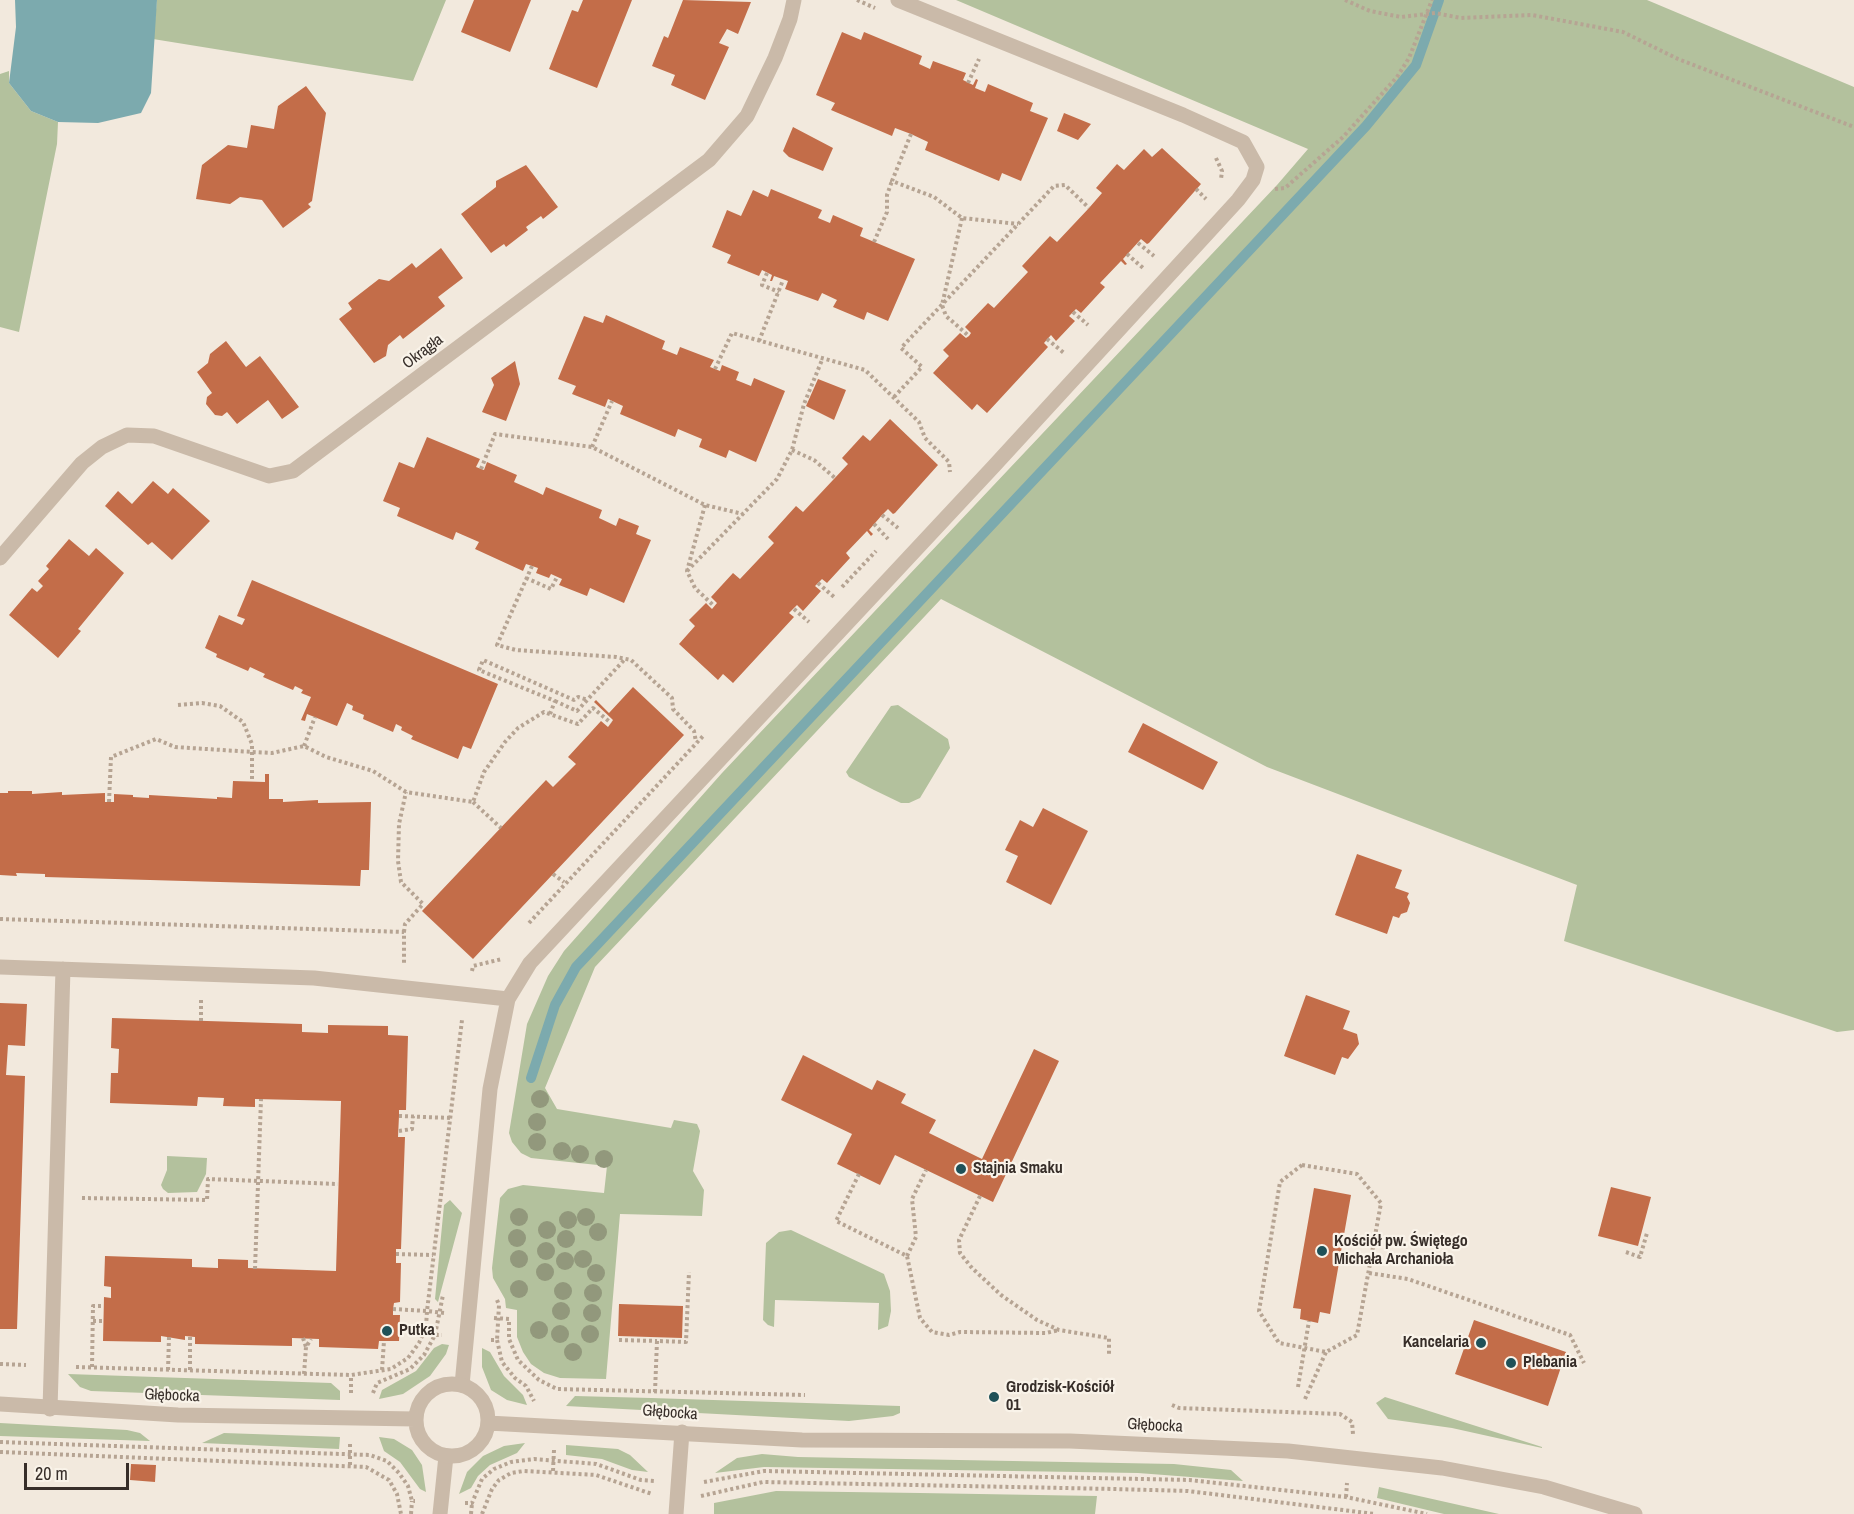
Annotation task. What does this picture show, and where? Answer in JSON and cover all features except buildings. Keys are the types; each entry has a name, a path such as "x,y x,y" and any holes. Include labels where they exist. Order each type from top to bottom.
{"street":[{"name":"Okrągła","path":"0,558 82,464 102,447 127,435 154,436 269,476 293,471 709,160 747,116 775,58 794,0"},
{"path":"462,1385 490,1089 508,999 530,963 987,474 1238,200 1253,180 1257,166 1243,142 898,0"},
{"path":"0,967 314,978 508,999"},
{"path":"50,1408 63,969"},
{"path":"443,1385 462,1385 482,1399 486,1407 488,1423 485,1434 470,1452 446,1456 424,1444 415,1419 421,1401 427,1394 443,1385"},
{"name":"Głębocka","path":"0,1404 178,1415 415,1419"},
{"name":"Głębocka","path":"488,1423 802,1440 1070,1441 1288,1451 1431,1466 1488,1476 1544,1487 1635,1514"},
{"path":"676,1514 682,1432"},
{"path":"440,1514 446,1456"}],"path":[{"path":"857,0 877,9"},
{"path":"1346,0 1370,11 1401,17 1428,13 1461,18 1532,15 1623,32 1678,59 1854,127"},
{"path":"1253,180 1272,190 1285,188 1343,136 1397,77 1409,58 1432,0"},
{"path":"968,83 981,53"},
{"path":"874,242 887,212 887,195 911,134"},
{"path":"1214,154 1222,171 1221,183"},
{"path":"892,181 934,197 962,218 1018,224"},
{"path":"894,397 922,367 902,348 1054,186 1065,185 1089,208"},
{"path":"1196,189 1207,200"},
{"path":"1200,208 1213,195"},
{"path":"962,218 942,305 946,316 969,336"},
{"path":"1138,243 1155,257"},
{"path":"1137,274 1162,249"},
{"path":"1127,254 1143,268"},
{"path":"767,273 762,285 779,292"},
{"path":"759,341 783,280"},
{"path":"1073,312 1089,327"},
{"path":"1083,333 1096,320"},
{"path":"715,369 732,333 865,370 920,422 925,438 949,462 952,470 943,480"},
{"path":"1047,339 1064,354"},
{"path":"1056,362 1070,347"},
{"path":"687,571 777,479 792,450 804,404 822,359"},
{"path":"592,447 612,401"},
{"path":"481,469 495,434 592,447 705,505 743,514"},
{"path":"792,450 814,460 835,478"},
{"path":"705,505 687,571 695,588 714,606"},
{"path":"882,515 898,528"},
{"path":"825,606 905,520"},
{"path":"874,524 888,538"},
{"path":"532,566 497,645 516,650 626,658 635,663 672,698 673,710 694,731 696,743"},
{"path":"526,578 551,589 557,576"},
{"path":"818,583 834,597"},
{"path":"794,609 809,622"},
{"path":"802,630 817,614"},
{"path":"588,700 578,697 574,700 483,660 479,670 577,711 588,700 626,658"},
{"path":"550,714 555,701"},
{"path":"178,705 202,703 220,706 243,722 253,752 252,781"},
{"path":"473,802 484,772 505,742 518,728 544,712 578,724 593,708 611,723"},
{"path":"304,746 315,717"},
{"path":"522,931 564,882 708,731"},
{"path":"109,802 111,757 156,739 175,747 272,753 304,746 326,757 373,771 406,792 473,802 501,828"},
{"path":"404,965 405,924 423,904 401,882 398,861 399,824 406,792"},
{"path":"554,874 564,882"},
{"path":"0,919 404,932"},
{"path":"474,966 493,964 508,954"},
{"path":"201,994 201,1021"},
{"path":"0,1364 351,1375 391,1369 408,1358 426,1327 463,1010"},
{"path":"255,1269 261,1099"},
{"path":"399,1116 451,1118"},
{"path":"399,1131 412,1129 413,1116"},
{"path":"1305,1399 1326,1352 1357,1335 1381,1203 1356,1174 1302,1165 1280,1182 1259,1311 1279,1344 1326,1352"},
{"path":"926,1170 912,1199 916,1237 907,1256 920,1318 932,1332 949,1335 960,1332 1046,1333 1059,1330"},
{"path":"859,1174 836,1221 907,1256"},
{"path":"82,1197 207,1200 208,1179 338,1184"},
{"path":"980,1196 959,1240 960,1253 1001,1295 1037,1320 1059,1330 1108,1338 1109,1354"},
{"path":"1626,1252 1640,1257 1647,1233"},
{"path":"396,1254 433,1255"},
{"path":"619,1340 686,1342 689,1272"},
{"path":"1369,1273 1408,1279 1570,1335 1584,1363"},
{"path":"92,1367 93,1306 103,1306"},
{"path":"393,1309 509,1319 510,1339 518,1360 539,1380 557,1389 805,1395"},
{"path":"93,1321 103,1321"},
{"path":"1298,1387 1309,1321"},
{"path":"190,1336 190,1370"},
{"path":"168,1370 169,1337"},
{"path":"303,1338 306,1347 304,1374"},
{"path":"306,1347 311,1338"},
{"path":"382,1370 384,1341"},
{"path":"656,1392 657,1341"},
{"path":"0,1452 366,1467 389,1480 397,1494 401,1514"},
{"path":"482,1514 492,1489 499,1480 511,1473 524,1471 596,1475 645,1493 677,1498 709,1496 763,1482 1114,1489 1188,1491 1375,1514"},
{"path":"411,1514 412,1502"},
{"path":"471,1514 472,1503"},
{"path":"1392,1505 1427,1514"}],"green space":[{"path":"157,0 446,0 413,81 153,39"},
{"path":"956,0 1647,0 1854,87 1854,1030 1837,1032 1564,941 1577,885 1267,767 941,599 595,967 545,1088 557,1109 671,1128 674,1120 697,1124 700,1131 693,1171 704,1190 702,1216 620,1214 606,1379 560,1378 544,1373 531,1364 523,1352 517,1337 517,1310 506,1308 505,1299 493,1278 492,1268 500,1198 508,1189 523,1185 604,1193 607,1166 531,1158 521,1153 512,1142 509,1133 527,1024 548,976 564,951 722,773 1277,185 1308,149"},
{"path":"9,71 9,83 31,111 58,122 57,144 19,332 0,327 0,74"},
{"path":"898,705 948,739 950,748 920,798 909,803 901,803 874,790 849,777 846,772 891,706"},
{"path":"167,1156 207,1158 206,1174 197,1192 168,1193 163,1189 161,1185 167,1170"},
{"path":"450,1200 462,1213 438,1302 435,1299 444,1205"},
{"path":"791,1230 884,1274 890,1291 891,1311 888,1326 878,1330 879,1303 775,1300 774,1327 768,1325 763,1320 766,1243 779,1232"},
{"path":"442,1344 449,1345 446,1354 430,1376 403,1394 379,1399 382,1390 416,1371 434,1348"},
{"path":"482,1348 490,1352 504,1376 523,1395 527,1405 507,1400 491,1390 482,1367"},
{"path":"68,1374 331,1383 340,1391 340,1400 91,1391 80,1387"},
{"path":"575,1396 900,1406 900,1413 893,1416 849,1421 566,1406"},
{"path":"1385,1397 1542,1448 1452,1428 1388,1419 1376,1403"},
{"path":"0,1423 127,1430 140,1433 150,1441 0,1436"},
{"path":"224,1433 340,1437 339,1449 202,1443"},
{"path":"379,1437 394,1439 412,1450 422,1465 426,1492 420,1489 400,1462 384,1451"},
{"path":"525,1443 517,1453 490,1465 478,1476 471,1488 459,1494 467,1472 483,1456 504,1446"},
{"path":"566,1445 618,1449 630,1455 648,1472 632,1470 602,1459 566,1455"},
{"path":"762,1454 798,1457 1174,1464 1231,1470 1243,1481 1138,1473 764,1467 715,1473 737,1458"},
{"path":"1379,1487 1499,1514 1444,1514 1377,1498"},
{"path":"776,1491 1097,1496 1095,1514 714,1514 714,1503"}],"water":[{"path":"15,0 157,0 151,93 141,113 98,123 58,122 31,111 9,83 16,27"}],"waterway":[{"path":"531,1078 555,1005 576,967 1366,126 1416,65 1439,0"}],"place":[{"name":"Stajnia Smaku","path":"961,1169"},
{"name":"Kościół pw. Świętego Michała Archanioła","path":"1322,1251"},
{"name":"Putka","path":"387,1331"},
{"name":"Kancelaria","path":"1481,1343"},
{"name":"Plebania","path":"1511,1363"},
{"name":"Grodzisk-Kościół 01","path":"994,1397"}]}
